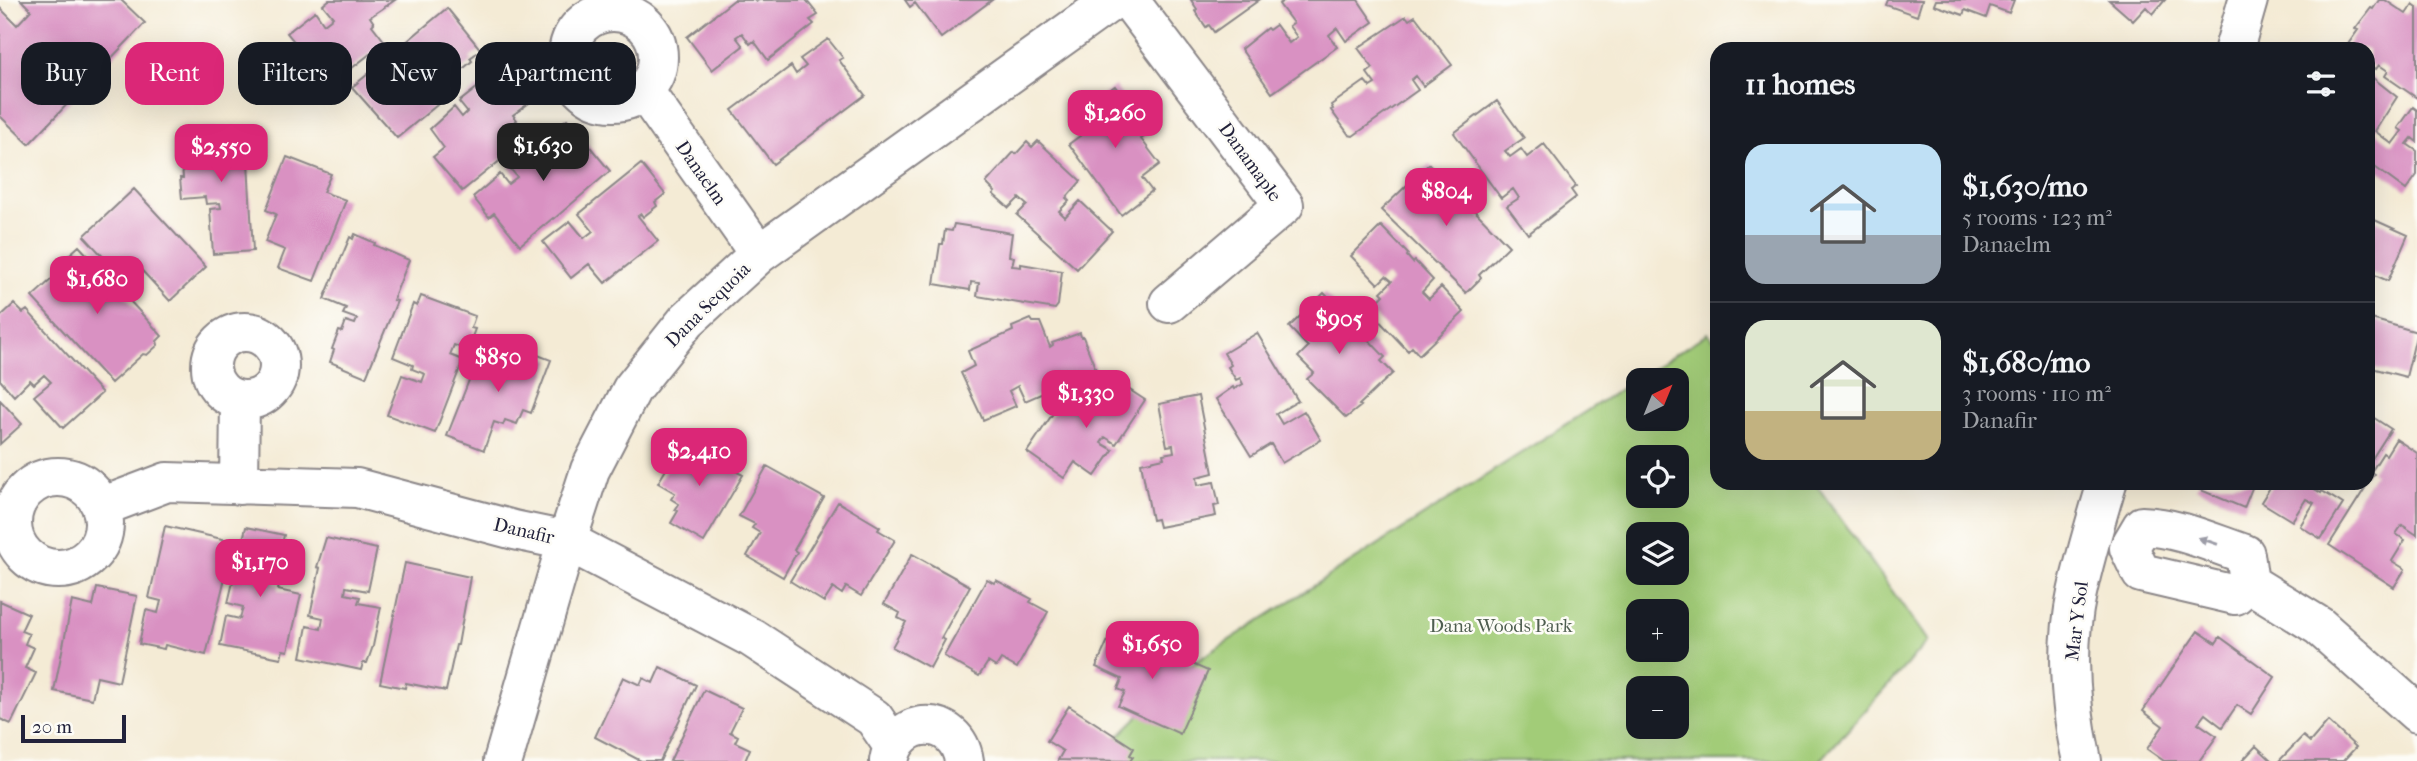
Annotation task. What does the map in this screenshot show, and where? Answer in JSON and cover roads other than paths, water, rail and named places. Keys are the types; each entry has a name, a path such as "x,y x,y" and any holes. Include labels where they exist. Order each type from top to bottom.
{"street":[{"name":"Dana Sequoia","path":"503,761 590,470 632,389 687,320 759,254 1114,0"},
{"name":"Danamaple","path":"1129,0 1284,205 1169,303"},
{"path":"2236,42 2248,0"},
{"name":"Danaelm","path":"644,91 759,254"},
{"path":"239,485 240,400"},
{"name":"Danafir","path":"101,507 167,482 358,488 514,530 567,541 752,638 874,718 891,753"},
{"name":"Mar Y Sol","path":"2082,761 2071,690 2071,650 2076,596 2105,490"},
{"path":"2129,548 2142,526 2188,534 2245,554 2249,583"},
{"path":"2157,576 2166,529"},
{"path":"2091,538 2129,548 2141,573 2235,596 2249,583"},
{"path":"2249,583 2319,626 2365,664 2417,713"},
{"name":"Danafir","path":"891,753 902,734 915,727 930,725 943,729 955,738 964,761"}],"park label":[{"name":"Dana Woods Park","path":"1501,626"}]}
